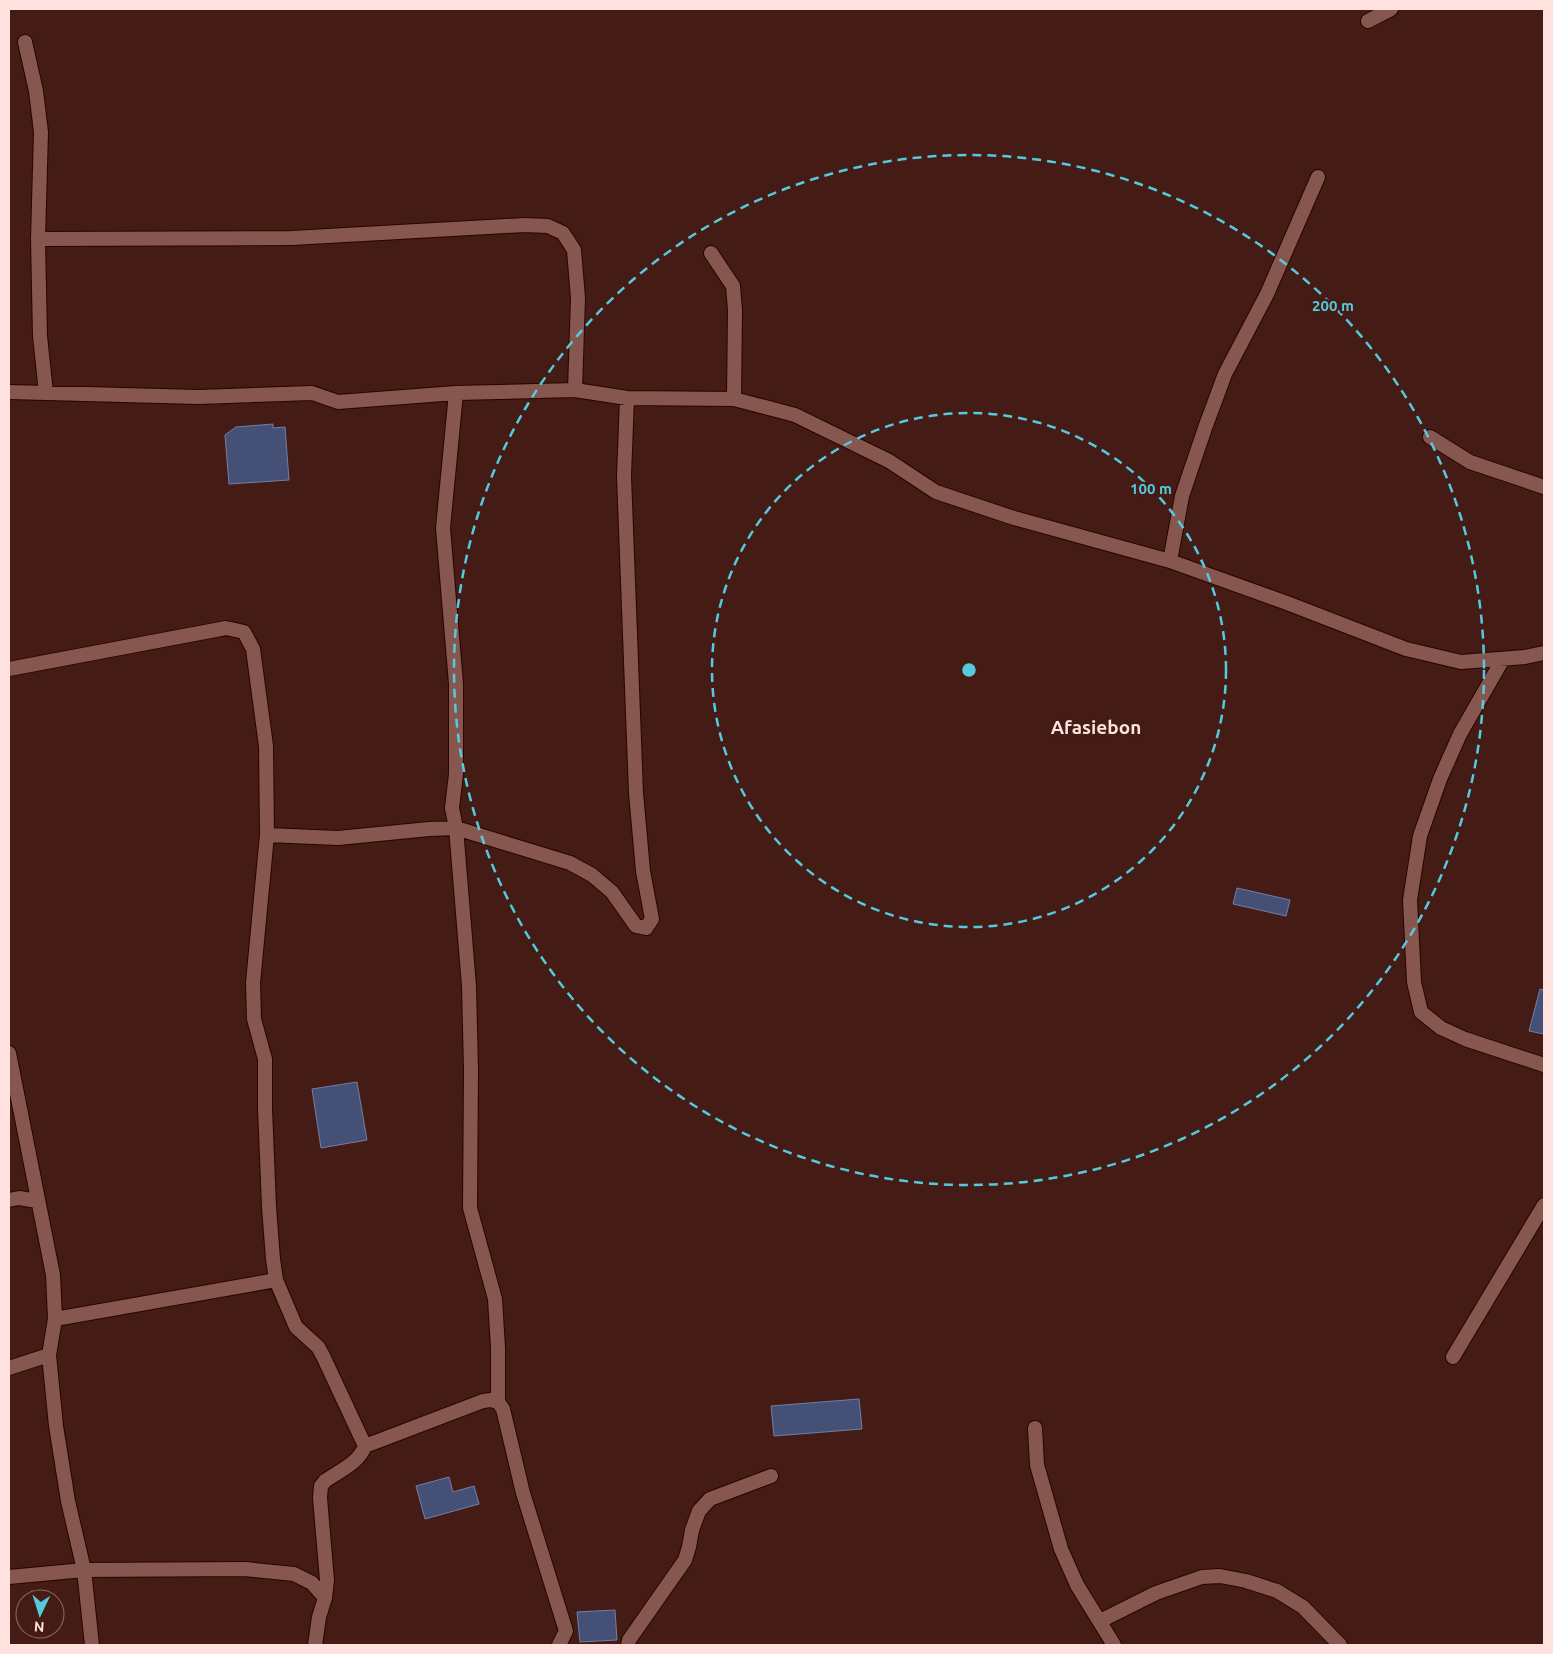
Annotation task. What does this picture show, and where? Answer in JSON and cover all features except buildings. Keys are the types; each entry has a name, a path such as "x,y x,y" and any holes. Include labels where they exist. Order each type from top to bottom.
{"street":[{"path":"1368,21 1391,9"},
{"path":"25,42 36,91 41,132 38,239 40,336 46,393"},
{"path":"1170,561 1182,496 1225,374 1267,294 1318,178"},
{"path":"38,239 292,238 524,225 548,226 563,233 574,250 578,298 575,390"},
{"path":"711,253 734,286 736,310 734,399"},
{"path":"9,392 199,398 312,393 338,402 456,393 575,390 627,398 734,399 795,415 889,461 936,492 1014,518 1170,561 1287,603 1406,649 1461,662 1526,657 1544,653"},
{"path":"456,393 443,528 456,684 456,774 452,808 456,828 469,986 471,1070 470,1208 495,1299 498,1348 498,1402 502,1409 523,1493 566,1631 559,1645"},
{"path":"267,835 338,838 456,828 570,863 592,874 612,892 636,926 646,928 652,919 643,871 636,793 624,486 627,398"},
{"path":"1430,437 1470,462 1544,487"},
{"path":"9,669 226,628 244,632 253,649 266,746 267,835 253,983 254,1019 265,1060 269,1207 276,1280 296,1327 318,1347 323,1356 365,1446"},
{"path":"1503,658 1460,734 1440,779 1420,836 1410,900 1414,982 1421,1012 1441,1028 1465,1039 1544,1065"},
{"path":"9,1053 53,1275 55,1319 48,1355 56,1426 68,1501 84,1570 92,1645"},
{"path":"9,1200 19,1198 37,1201"},
{"path":"1453,1357 1544,1205"},
{"path":"55,1319 276,1280"},
{"path":"9,1368 48,1355"},
{"path":"315,1645 327,1580 320,1498 321,1486 324,1481 357,1460 365,1446 483,1401 491,1400 498,1402"},
{"path":"1036,1428 1037,1464 1061,1549 1077,1585 1114,1645"},
{"path":"628,1645 629,1640 686,1560 692,1530 699,1511 710,1499 771,1476"},
{"path":"9,1577 84,1570 245,1569 294,1574 312,1582 325,1598"},
{"path":"1100,1620 1156,1593 1202,1577 1220,1576 1246,1581 1277,1592 1303,1607 1340,1645"}],"district":[{"name":"Afasiebon","path":"1096,727"}]}
